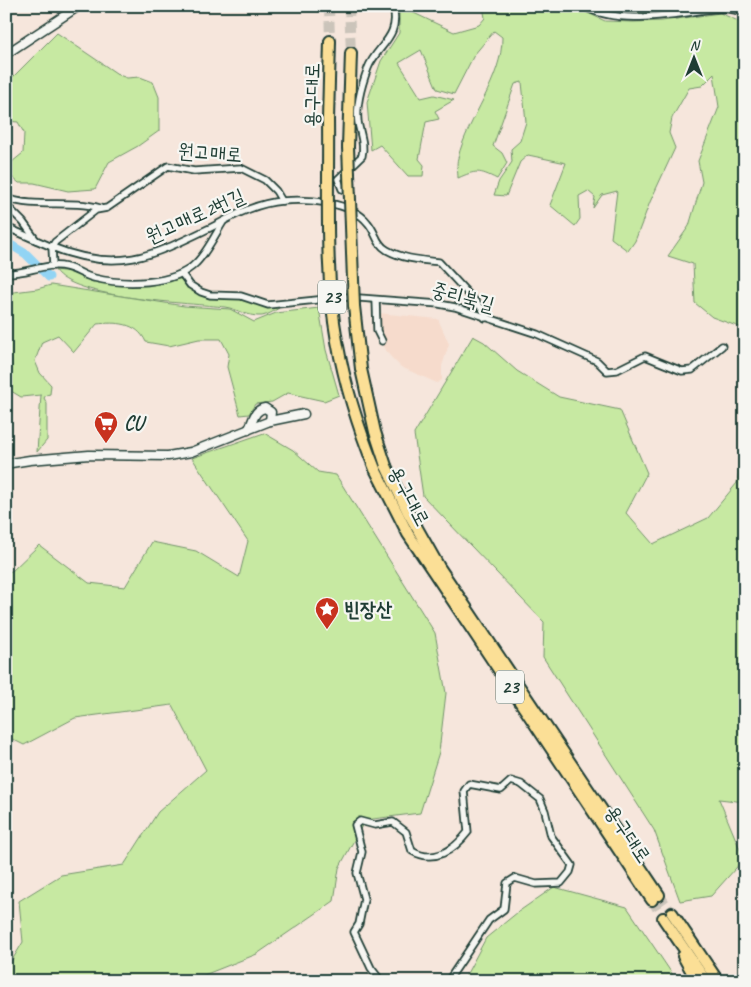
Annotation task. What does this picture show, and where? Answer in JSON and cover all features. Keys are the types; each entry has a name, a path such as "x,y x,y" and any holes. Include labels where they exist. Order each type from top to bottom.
{"highway":[{"name":"용구대로","path":"330,41 328,120 331,275 337,340 352,408 375,469 408,534 656,898 439,567 408,512 386,466 375,432 361,370 354,306 348,147 351,54"},
{"path":"668,919 697,981"},
{"path":"668,919 706,981"},
{"path":"668,919 718,981"}],"street":[{"path":"6,54 79,6"},
{"path":"349,209 354,204 354,195 342,189 338,178 359,162 363,154 358,119 359,104 368,67 391,34 395,16 393,6"},
{"path":"582,6 606,16 620,17 692,12 714,7 745,13"},
{"name":"원고매로","path":"52,248 55,242 100,208 107,208 114,204 161,170 176,166 194,171 241,168 265,180 276,191 282,201"},
{"path":"6,198 32,203 86,205 100,208"},
{"path":"282,201 322,203 349,209 370,224 378,243 387,250 406,258 439,262 486,313 485,318"},
{"name":"원고매로2번길","path":"52,248 89,260 120,261 141,257 169,248 250,208 282,201"},
{"path":"6,205 23,222 37,241"},
{"path":"6,273 32,271 51,266 71,268 94,278 149,283 182,274 197,263 223,221"},
{"path":"6,227 52,248 51,266"},
{"name":"중리북길","path":"182,274 190,285 200,292 210,295 241,296 268,305 323,298 439,304 537,334 597,361 607,371 617,370 645,356 682,371 692,370 722,346"},
{"path":"376,300 377,331 382,341"},
{"path":"248,430 254,422 255,414 260,409 265,408 271,412 270,421"},
{"path":"6,466 11,463 30,460 89,454 168,456 190,452 270,421 304,414"},
{"path":"381,981 371,968 354,932 361,916 364,899 357,873 362,852 355,825 360,821 375,825 393,822 406,832 412,851 421,856 448,852 468,832 464,791 469,784 501,790 511,781 520,784 540,799 551,836 572,865 570,872 561,883 536,884 515,878 507,883 504,909 489,920 448,981"}],"shaded area":[{"path":"378,313 438,319 449,344 442,366 442,380 437,383 401,367 390,356 375,335"}],"green space":[{"path":"399,6 454,32 479,25 485,18 483,6 573,6 605,21 633,22 662,21 720,13 745,24 745,329 712,317 695,303 693,264 668,256 689,226 702,182 698,161 719,107 714,74 702,86 689,88 672,118 669,133 675,148 650,202 635,241 628,251 611,238 617,191 602,195 593,208 595,197 588,191 579,196 580,219 575,226 550,205 566,163 528,155 520,162 506,196 494,195 499,181 512,162 511,149 520,141 526,122 522,82 515,84 493,146 502,153 507,163 497,179 478,172 458,178 457,160 469,128 491,83 501,52 502,37 494,31 474,55 454,94 437,89 421,50 399,63 421,98 434,95 454,100 435,111 439,119 426,122 419,159 424,165 423,176 408,176 380,145 371,150 367,102 381,61 399,33"},
{"path":"594,6 699,6 634,14"},
{"path":"57,33 119,75 127,78 140,77 153,82 159,97 159,131 138,146 109,162 95,189 68,191 34,183 19,183 6,172 12,162 23,153 24,133 18,122 6,121 6,79 14,76"},
{"path":"55,270 70,272 92,281 142,285 180,279 202,295 236,298 279,308 266,315 257,316 225,307 134,298 84,287 66,280"},
{"path":"51,285 184,306 230,309 254,322 276,313 319,308 326,350 339,395 324,401 288,393 272,402 255,404 249,414 240,415 227,367 229,354 221,339 199,339 169,346 146,342 142,335 132,327 111,323 97,324 74,352 58,335 42,342 35,361 40,373 51,385 50,394 44,398 47,404 47,440 37,452 41,395 21,397 6,388 6,293"},
{"path":"473,336 484,342 517,371 559,397 620,410 647,473 626,513 653,544 708,518 737,483 745,430 745,802 719,799 744,859 711,896 680,901 654,830 543,657 544,622 423,496 414,434"},
{"path":"264,433 293,450 318,472 336,475 435,633 446,693 439,752 420,813 365,820 339,868 334,901 257,954 189,981 6,981 6,970 23,942 19,901 61,875 124,865 158,812 206,770 172,705 75,718 24,745 6,736 6,572 12,571 39,545 89,583 125,587 152,542 196,551 239,577 248,541 192,458"},
{"path":"554,887 627,907 677,981 463,981 486,938 518,912"}],"waterway":[{"path":"6,242 26,254 49,277"}],"tunnel":[{"path":"329,6 330,41"},
{"path":"349,6 351,53"},
{"path":"659,895 672,913"},
{"path":"652,900 663,918"}],"place":[{"name":"CU","path":"106,444"},
{"name":"빈장산","path":"327,630"}]}
